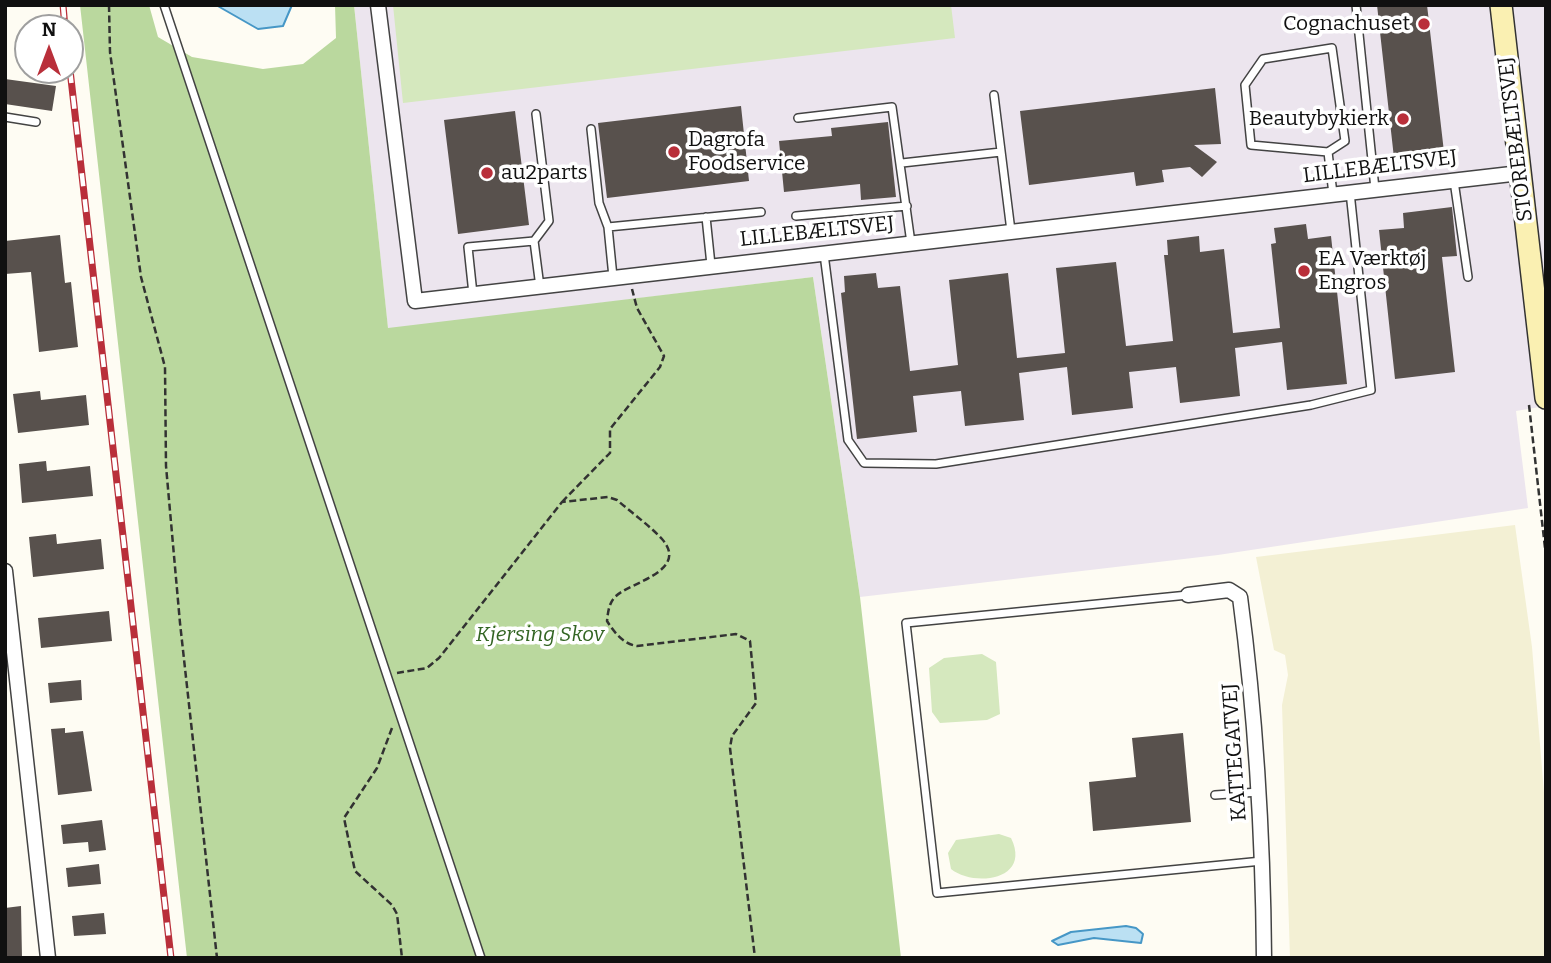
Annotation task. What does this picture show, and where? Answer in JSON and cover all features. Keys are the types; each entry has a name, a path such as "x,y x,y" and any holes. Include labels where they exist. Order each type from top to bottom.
{"street":[{"name":"LILLEBÆLTSVEJ","path":"378,5 415,301 1520,173"},
{"name":"STOREBÆLTSVEJ","path":"1501,5 1546,398"},
{"path":"5,571 11,669 48,958"},
{"name":"KATTEGATVEJ","path":"1188,595 1229,590 1240,597 1251,677 1260,792 1264,958"}],"lane":[{"path":"164,5 481,958"},
{"path":"1356,5 1375,189"},
{"path":"1332,48 1345,141 1328,152 1251,145 1245,85 1263,59 1332,48"},
{"path":"994,95 1011,231"},
{"path":"798,118 892,107 902,163 911,243"},
{"path":"536,114 549,221 534,241 540,287"},
{"path":"5,117 36,122"},
{"path":"591,129 599,203 608,227 613,278"},
{"path":"902,163 1001,152"},
{"path":"1328,152 1332,194"},
{"path":"1454,180 1468,277"},
{"path":"824,253 848,440 864,463 936,464 1311,405 1371,390 1350,192"},
{"path":"796,216 906,206"},
{"path":"608,227 761,212"},
{"path":"706,217 711,265"},
{"path":"473,294 468,247 534,241"},
{"path":"1188,595 906,623 937,893 1263,861"},
{"path":"1215,795 1260,792"}],"path":[{"path":"109,5 110,52 141,276 165,367 166,466 178,610 216,958"},
{"path":"387,674 427,668 439,658 562,502 610,453 610,429 660,367 664,356 637,308 629,276"},
{"path":"562,502 608,496 617,500 663,540 669,550 669,558 661,571 617,594 610,604 607,621 623,640 636,646 736,634 750,640 757,703 732,736 730,748 755,958"},
{"path":"399,711 377,768 344,818 355,871 393,905 397,915 402,958"}],"shaded area":[{"path":"354,5 1546,5 1546,406 1516,411 1528,508 1218,555 860,597 813,277 388,329"},
{"path":"1515,525 1532,647 1546,817 1546,958 1290,958 1282,705 1288,675 1285,655 1274,650 1256,557"}],"green space":[{"name":"Kjersing Skov","path":"80,5 149,5 158,37 192,57 263,69 303,64 336,38 335,5 354,5 388,328 813,277 860,597 901,958 187,958 84,41 84,14 81,14"},
{"path":"393,5 951,5 955,38 403,103"},
{"path":"982,654 996,662 1000,714 987,720 940,723 932,712 929,668 944,658"},
{"path":"999,834 1011,838 1015,852 1014,864 1007,871 997,876 973,878 951,869 948,853 956,840"}],"water":[{"path":"216,5 292,5 283,26 258,29"},
{"path":"1126,926 1136,928 1143,934 1141,943 1094,938 1058,945 1052,941 1071,932"}],"building":[{"path":"1377,5 1427,5 1444,152 1394,158"},
{"path":"5,79 14,80 14,84 56,86 52,111 5,104"},
{"path":"1215,88 1221,144 1194,145 1217,162 1202,177 1190,167 1162,170 1164,182 1136,186 1134,172 1029,185 1020,111"},
{"name":"Dagrofa Foodservice","path":"741,106 749,181 607,198 598,123"},
{"name":"au2parts","path":"515,111 529,225 458,234 444,120"},
{"path":"888,122 896,197 861,200 860,184 784,192 779,141 832,136 831,128"},
{"path":"1452,207 1457,256 1442,257 1455,372 1395,379 1379,230 1404,228 1403,213"},
{"path":"1306,224 1308,239 1331,236 1347,384 1287,390 1282,342 1235,348 1240,396 1180,403 1176,367 1129,372 1133,408 1072,415 1067,367 1019,373 1024,420 965,426 961,391 913,396 917,432 857,439 841,293 845,292 844,276 876,273 878,288 900,286 910,371 958,365 949,280 1008,273 1017,358 1065,353 1056,268 1116,262 1126,346 1173,341 1164,255 1168,255 1167,240 1199,236 1200,252 1224,249 1233,333 1280,328 1271,244 1276,243 1274,228"},
{"path":"60,235 65,283 71,282 78,347 39,352 31,272 5,274 5,241"},
{"path":"40,391 41,400 86,395 89,425 18,433 13,394"},
{"path":"46,461 47,471 90,466 93,496 22,503 19,464"},
{"path":"56,534 57,544 101,539 104,569 33,577 29,537"},
{"path":"109,611 112,641 41,648 38,618"},
{"path":"81,680 82,700 50,703 48,683"},
{"path":"65,728 65,733 83,731 92,791 58,795 51,729"},
{"path":"1183,733 1191,822 1093,831 1089,782 1136,777 1132,738"},
{"path":"102,820 106,850 89,852 88,842 63,844 61,825"},
{"path":"99,864 101,884 68,887 66,868"},
{"path":"21,906 22,958 5,958 5,908"},
{"path":"104,913 106,934 74,936 72,916"}],"railway":[{"path":"63,5 64,14"},
{"path":"72,84 171,958"}],"place":[{"name":"Cognachuset","path":"1424,24"},
{"name":"Beautybykierk","path":"1403,119"},
{"name":"Dagrofa Foodservice","path":"674,152"},
{"name":"au2parts","path":"487,173"},
{"name":"EA Værktøj Engros","path":"1304,271"}]}
